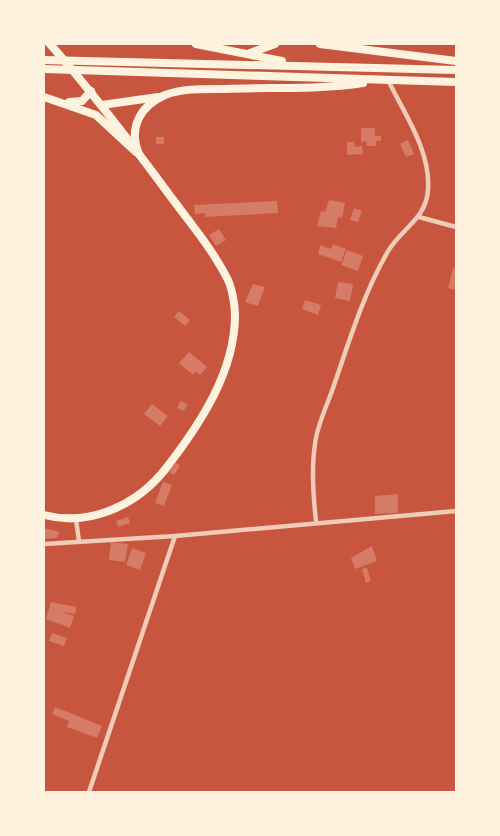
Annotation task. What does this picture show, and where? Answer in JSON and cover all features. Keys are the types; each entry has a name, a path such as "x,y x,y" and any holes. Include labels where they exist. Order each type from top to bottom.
{"highway":[{"path":"196,44 294,64"},
{"path":"249,54 275,44"},
{"path":"320,44 456,61"},
{"path":"44,60 294,64 456,70"},
{"path":"44,69 456,82"},
{"path":"102,105 199,90 338,86 385,80"},
{"path":"60,101 82,101 91,90"},
{"path":"142,158 134,131 139,116 146,108 166,95"},
{"path":"44,97 96,115 142,158"}],"main road":[{"path":"44,515 60,519 76,519 108,512 135,497 164,471 197,428 222,375 232,343 235,314 229,282 212,253 91,90 50,44"}],"street":[{"path":"316,521 312,484 315,442 321,422 373,278 389,248 419,217 427,200 427,173 421,146 385,80"},
{"path":"419,217 456,226"},
{"path":"44,544 175,536 316,521 456,511"},
{"path":"76,519 79,541"},
{"path":"88,792 175,536"}],"building":[{"path":"361,128 375,128 375,136 381,136 381,141 376,141 376,146 367,146 366,141 361,142"},
{"path":"156,137 164,137 164,144 156,144"},
{"path":"408,140 414,154 406,157 400,144"},
{"path":"347,142 354,142 355,147 362,146 363,154 347,155"},
{"path":"329,200 345,203 342,218 338,217 336,228 317,226 321,211 325,212"},
{"path":"277,201 278,213 205,217 205,213 195,214 194,205"},
{"path":"354,208 362,211 358,222 350,220"},
{"path":"219,229 226,240 216,246 209,235"},
{"path":"333,244 346,249 341,262 318,254 320,245 331,249"},
{"path":"347,250 363,256 358,271 341,265"},
{"path":"453,268 456,268 456,290 448,288"},
{"path":"338,282 353,284 350,301 335,298"},
{"path":"253,284 265,287 258,306 245,302"},
{"path":"305,300 321,305 318,315 302,309"},
{"path":"179,311 190,320 185,326 174,317"},
{"path":"189,352 207,367 200,375 196,372 193,375 179,363"},
{"path":"180,401 188,404 184,411 177,408"},
{"path":"152,404 168,416 160,426 144,414"},
{"path":"176,463 180,466 174,475 169,472"},
{"path":"163,482 172,485 164,506 155,503"},
{"path":"398,494 398,513 375,514 375,496"},
{"path":"128,517 130,523 118,527 116,521"},
{"path":"44,528 59,532 57,538 44,539"},
{"path":"111,542 128,544 125,562 109,560"},
{"path":"372,546 377,561 355,569 351,558"},
{"path":"132,548 146,553 140,570 126,565"},
{"path":"367,568 371,581 366,583 362,569"},
{"path":"51,602 76,607 75,614 60,611 74,616 70,628 46,619"},
{"path":"52,633 67,638 64,646 49,641"},
{"path":"55,707 102,726 97,738 67,727 69,721 52,714"}]}
